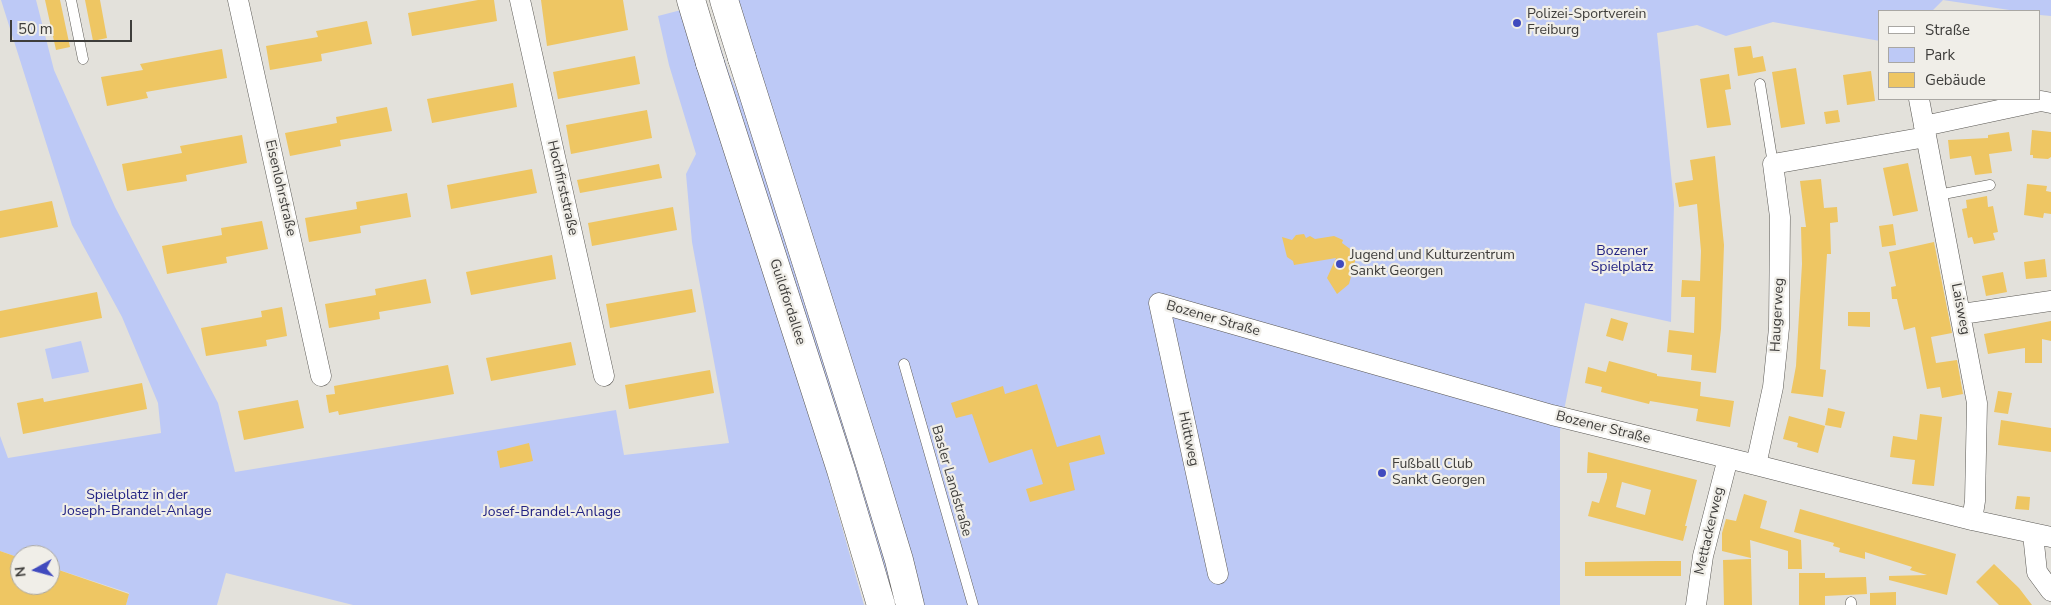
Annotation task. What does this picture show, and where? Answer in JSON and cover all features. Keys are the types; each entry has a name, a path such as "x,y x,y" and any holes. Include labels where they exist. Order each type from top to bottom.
{"main road":[{"name":"Guildfordallee","path":"691,0 841,470 881,605"},
{"path":"724,0 870,464 899,560 910,605"}],"street":[{"name":"Eisenlohrstraße","path":"238,0 321,376"},
{"name":"Hochfirststraße","path":"520,0 604,376"},
{"name":"Laisweg","path":"1919,100 1962,314 1977,404 1975,501 1972,520"},
{"path":"1773,164 1925,131 2041,101 2051,103"},
{"name":"Haugerweg","path":"1756,464 1772,388 1779,328 1780,216 1773,164"},
{"path":"1962,314 2051,301"},
{"name":"Bozener Straße","path":"1159,303 1552,415 2042,536"},
{"name":"Hüttweg","path":"1159,303 1218,574"},
{"name":"Mettackerweg","path":"1696,605 1704,556 1728,458"},
{"path":"2042,536 2037,572 2051,591"}],"lane":[{"path":"71,0 83,60"},
{"name":"Haugerweg","path":"1760,84 1773,164"},
{"path":"1938,195 1990,186"},
{"name":"Basler Landstraße","path":"904,364 973,605"}],"green space":[{"name":"Josef-Brandel-Anlage","path":"1,0 36,0 54,70 115,207 218,403 235,472 616,410 624,455 729,443 692,242 686,174 696,154 669,65 658,16 685,9 826,449 831,488 864,605 353,605 226,573 217,605 126,605 129,593 60,570 60,545 10,545 10,554 0,551 0,436 8,458 161,433 158,403 122,317 72,225"},
{"path":"705,0 786,234 898,605 890,605"},
{"name":"Bozener Spielplatz","path":"730,0 1943,0 1933,10 1878,10 1878,41 1773,22 1726,36 1697,25 1657,33 1674,204 1671,322 1585,303 1560,431 1560,605 917,605"},
{"path":"1943,0 2051,0 2051,16 2041,15 2041,10 2009,10"},
{"path":"81,341 89,372 52,379 45,349"}],"building":[{"path":"45,0 60,0 70,47 56,50"},
{"path":"85,0 100,0 107,38 93,41"},
{"path":"478,0 494,0 497,21 412,36 408,13"},
{"path":"541,0 623,0 628,30 547,46"},
{"path":"367,21 372,44 321,54 322,61 270,70 266,46 318,37 316,31"},
{"path":"1751,46 1753,58 1763,56 1766,71 1738,76 1734,48"},
{"path":"222,49 227,78 146,92 148,98 107,106 101,77 143,70 140,64"},
{"path":"635,56 640,84 558,99 553,72"},
{"path":"1796,68 1805,124 1781,128 1772,72"},
{"path":"1871,71 1875,101 1847,105 1843,75"},
{"path":"1729,74 1731,89 1725,90 1731,125 1707,128 1700,79"},
{"path":"513,83 517,107 432,123 427,99"},
{"path":"387,107 392,131 340,140 341,146 290,156 285,133 337,123 336,117"},
{"path":"647,110 652,138 571,154 566,125"},
{"path":"1838,110 1840,122 1826,124 1824,112"},
{"path":"2032,130 2051,132 2051,157 2048,159 2033,158 2033,155 2030,155"},
{"path":"2009,132 2012,151 1989,154 1992,173 1975,175 1971,156 1950,159 1948,140 1988,138 1988,135"},
{"path":"242,135 247,163 186,175 187,181 127,191 122,164 182,153 180,146"},
{"path":"1715,156 1724,245 1721,329 1716,373 1691,370 1692,355 1667,352 1669,330 1694,333 1695,297 1681,297 1682,280 1700,281 1701,251 1697,204 1679,207 1675,183 1693,180 1690,160"},
{"path":"1908,163 1918,211 1893,216 1883,168"},
{"path":"659,164 662,178 580,193 577,180"},
{"path":"532,169 537,193 451,209 447,185"},
{"path":"1821,179 1824,208 1837,207 1838,222 1830,223 1831,254 1827,254 1820,369 1826,370 1823,397 1791,393 1796,366 1802,264 1801,227 1806,227 1800,181"},
{"path":"2027,184 2047,186 2046,191 2051,192 2051,214 2044,213 2043,218 2024,215"},
{"path":"407,193 411,217 360,226 361,233 309,242 305,218 357,209 356,202"},
{"path":"1987,196 1988,207 1993,206 1998,232 1993,233 1995,240 1974,244 1972,237 1968,238 1962,209 1967,208 1966,200"},
{"path":"52,201 58,227 0,238 0,211"},
{"path":"673,207 677,230 592,246 588,223"},
{"path":"262,221 268,249 226,257 227,263 167,274 162,246 222,235 221,228"},
{"path":"1893,224 1896,245 1882,247 1879,226"},
{"name":"Jugend und Kulturzentrum Sankt Georgen","path":"1304,234 1306,238 1310,236 1315,239 1334,236 1343,240 1342,243 1357,254 1349,284 1337,294 1327,278 1336,258 1294,265 1293,261 1287,257 1282,237 1292,240 1296,235"},
{"path":"1934,242 1952,333 1931,337 1936,363 1957,360 1963,394 1942,398 1940,387 1927,389 1915,327 1904,330 1897,299 1892,299 1891,287 1896,286 1889,252"},
{"path":"552,255 556,279 471,295 466,272"},
{"path":"2045,259 2047,277 2026,279 2024,262"},
{"path":"2003,272 2007,292 1986,296 1982,276"},
{"path":"426,279 431,303 379,312 380,319 329,328 325,304 376,295 375,289"},
{"path":"692,289 696,312 610,328 606,304"},
{"path":"97,292 102,318 0,338 0,311"},
{"path":"282,307 287,336 266,340 267,346 206,356 201,328 262,317 261,311"},
{"path":"1848,312 1870,312 1870,327 1848,326"},
{"path":"1611,318 1628,323 1623,341 1606,336"},
{"path":"2051,321 2051,341 2042,339 2042,363 2025,363 2025,348 1988,354 1984,334"},
{"path":"571,342 576,365 491,381 486,358"},
{"path":"1609,361 1657,374 1657,376 1701,382 1700,396 1734,401 1730,427 1696,421 1698,409 1650,401 1649,404 1601,392 1602,387 1585,383 1588,367 1606,372"},
{"path":"448,365 454,394 339,415 338,411 329,413 326,395 335,394 334,386"},
{"path":"710,370 714,393 629,409 625,385"},
{"path":"142,383 147,409 23,434 17,403 43,398 44,402"},
{"path":"1037,384 1057,447 1100,435 1105,454 1069,463 1075,490 1030,502 1026,489 1043,484 1032,449 989,463 972,414 956,418 951,403 1003,386 1005,394"},
{"path":"1998,391 2012,393 2008,414 1994,412"},
{"path":"298,400 304,428 244,440 238,411"},
{"path":"1828,408 1845,412 1841,428 1825,425"},
{"path":"1920,414 1942,417 1934,486 1912,484 1915,460 1890,457 1893,436 1917,440"},
{"path":"1789,416 1825,426 1818,453 1797,447 1798,443 1783,439"},
{"path":"2001,420 2051,428 2051,452 1998,445"},
{"path":"529,443 533,461 500,468 497,451"},
{"path":"1588,452 1697,480 1683,541 1588,516 1592,501 1599,503 1607,473 1587,473","holes":["1622,482 1651,490 1645,515 1616,507"]},
{"path":"1744,494 1767,501 1760,528 1801,540 1802,569 1788,569 1788,551 1750,540 1751,558 1722,551 1722,533 1726,519 1736,521"},
{"path":"2017,496 2030,497 2029,510 2015,509"},
{"path":"1800,509 1956,554 1947,595 1889,580 1889,576 1927,575 1910,570 1912,567 1865,552 1865,559 1839,552 1840,548 1833,546 1834,543 1794,532"},
{"path":"0,551 10,554 10,595 60,595 60,570 129,594 126,605 0,605"},
{"path":"1751,559 1752,605 1724,605 1723,560"},
{"path":"1681,561 1681,576 1585,576 1585,562"},
{"path":"1994,564 2019,588 2032,605 1999,605 1976,582"},
{"path":"1799,573 1825,573 1825,578 1866,577 1867,594 1825,596 1825,605 1799,605"},
{"path":"1896,592 1896,605 1870,605 1870,593"}],"place":[{"name":"Polizei-Sportverein Freiburg","path":"1517,23"},
{"name":"Jugend und Kulturzentrum Sankt Georgen","path":"1340,264"},
{"name":"Fußball Club Sankt Georgen","path":"1382,473"}],"park label":[{"name":"Spielplatz in der Joseph-Brandel-Anlage","path":"137,504"}]}
